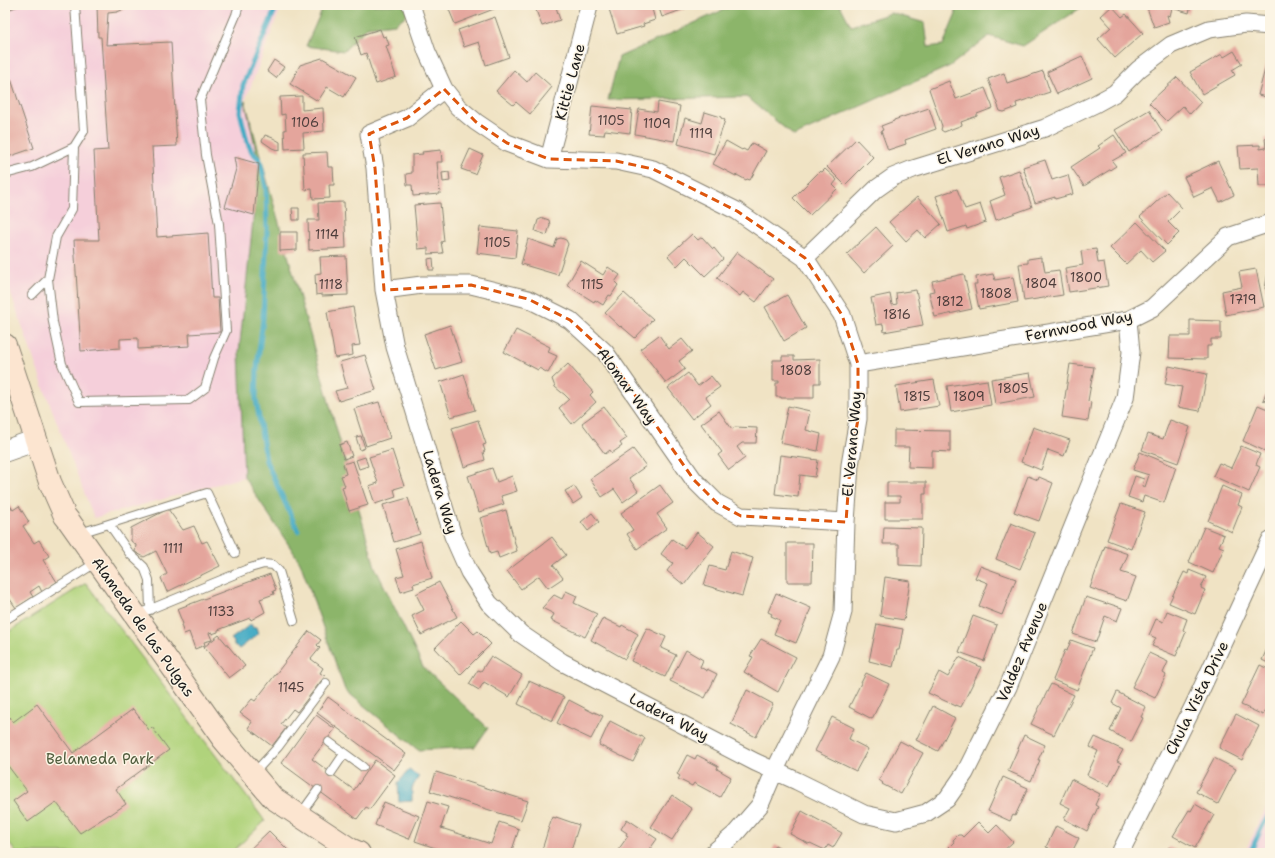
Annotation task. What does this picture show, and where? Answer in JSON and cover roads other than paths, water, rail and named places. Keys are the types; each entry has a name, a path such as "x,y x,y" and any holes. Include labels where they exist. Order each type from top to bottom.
{"main road":[{"name":"Alameda de las Pulgas","path":"5,345 50,482 65,516 98,562 143,613 223,740 252,774 273,798 352,852"}],"street":[{"path":"411,5 427,52 444,89 458,107 507,143 549,159 616,161 653,169 737,211 805,258"},
{"name":"Kittie Lane","path":"549,159 589,5"},
{"name":"El Verano Way","path":"714,853 735,834 760,805 775,770 832,656 843,612 846,522 850,465 858,419 858,364 842,315 805,258 876,189 893,177 913,169 1045,128 1115,93 1139,69 1171,45 1209,29 1246,24 1270,26"},
{"name":"Ladera Way","path":"444,89 407,118 369,134 376,168 384,290 395,347 453,536 469,572 490,603 521,634 562,662 755,762 775,770"},
{"name":"Fernwood Way","path":"858,364 1128,320 1152,308 1228,237 1270,223"},
{"name":"Alomar Way","path":"384,290 422,285 471,285 528,299 570,320 605,352 694,480 717,503 741,516 846,522"},
{"name":"Valdez Avenue","path":"775,770 864,814 896,821 926,813 947,799 965,773 1008,687 1125,398 1132,352 1128,320"},
{"path":"5,451 36,440"},
{"name":"Chula Vista Drive","path":"1120,853 1193,707 1270,541"}],"lane":[{"path":"75,5 84,131 74,147 72,209 56,237 48,279 53,322 62,364 79,402 189,400 205,388 214,358 226,331 219,224 206,155 200,100 239,5"},
{"path":"5,174 32,166 74,147"},
{"path":"32,295 48,279"},
{"path":"78,534 207,493 235,553"},
{"path":"109,524 130,554 144,566 149,580 143,613"},
{"path":"5,620 98,562"},
{"path":"143,613 250,568 264,564 273,565 279,571 294,621"},
{"path":"252,774 278,747 326,683"},
{"path":"328,742 363,767"},
{"path":"331,773 344,754"},
{"path":"299,816 318,790"}],"water":[{"path":"251,624 253,628 256,627 258,634 239,649 234,645 234,642 231,639"},
{"path":"409,770 419,776 412,788 412,801 399,802 398,783"}],"waterway":[{"path":"277,5 243,85 240,112 247,141 252,152 260,160 266,188 267,229 263,318 257,369 256,399 266,461 298,531"},
{"path":"1250,853 1270,813"}],"park label":[{"name":"Belameda Park","path":"100,759"}]}
